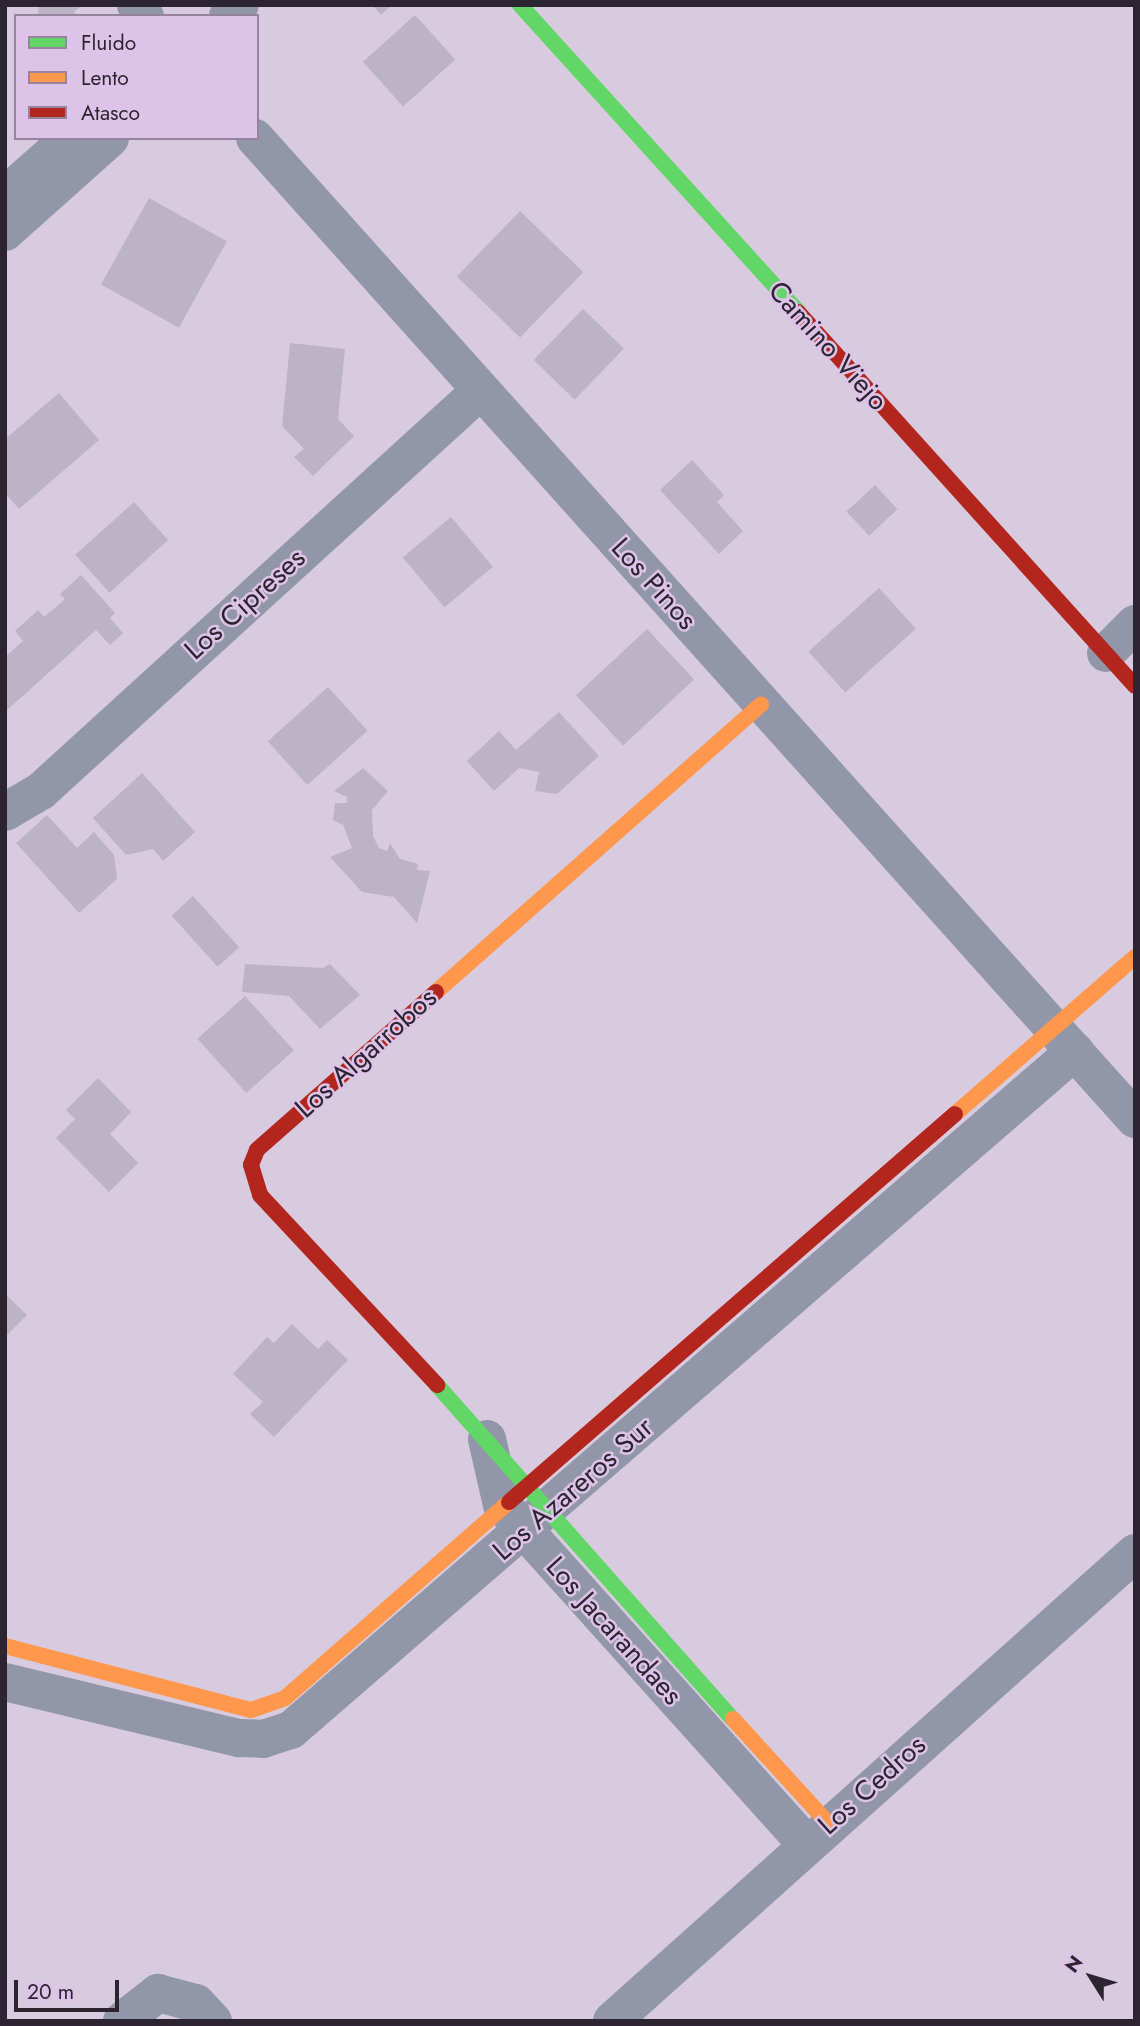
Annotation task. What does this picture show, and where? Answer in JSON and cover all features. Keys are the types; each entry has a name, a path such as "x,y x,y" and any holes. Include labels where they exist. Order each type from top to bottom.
{"street":[{"name":"Camino Viejo","path":"520,5 1135,686"},
{"path":"5,195 68,140"},
{"path":"5,232 108,140"},
{"name":"Los Pinos","path":"257,140 1135,1119"},
{"name":"Los Cipreses","path":"5,811 41,791 481,390"},
{"path":"1105,653 1135,624"},
{"name":"Los Algarrobos","path":"487,1439 260,1195 251,1166 257,1150 761,704"},
{"path":"1064,1040 1135,957"},
{"name":"Los Azareros Sur","path":"5,1646 237,1709 267,1706 285,1698 525,1509 1064,1040"},
{"name":"Los Jacarandaes","path":"487,1439 525,1509 817,1834"},
{"name":"Los Azareros Sur","path":"5,1682 239,1738 263,1739 291,1730 312,1717 525,1509"},
{"name":"Los Cedros","path":"612,2021 817,1834 1135,1553"},
{"path":"122,2021 158,1993 195,2003 213,2021"}],"building":[{"path":"39,5 82,5 74,12 76,14 38,14"},
{"path":"372,5 392,5 381,15"},
{"path":"415,15 455,60 403,106 363,62"},
{"path":"149,198 227,241 179,328 101,285"},
{"path":"520,211 583,272 520,338 457,276"},
{"path":"583,309 624,349 575,400 534,360"},
{"path":"290,343 345,349 338,419 354,436 313,476 294,457 304,449 282,426"},
{"path":"59,393 99,440 19,509 5,493 5,439"},
{"path":"692,460 724,495 717,502 743,531 719,554 660,490"},
{"path":"875,485 898,509 869,536 846,512"},
{"path":"134,502 168,540 109,593 75,555"},
{"path":"451,517 493,567 445,607 403,557"},
{"path":"81,575 115,613 110,618 123,633 110,645 96,630 5,712 5,657 23,641 15,631 38,610 44,617 65,599 60,594"},
{"path":"879,588 916,629 845,692 808,652"},
{"path":"647,629 694,679 623,746 576,695"},
{"path":"328,687 367,731 307,785 268,741"},
{"path":"559,712 599,756 557,794 535,791 539,772 519,768 494,791 467,761 499,731 516,750"},
{"path":"363,768 388,791 372,810 373,836 379,848 387,851 390,843 400,859 418,864 417,870 430,871 417,923 394,897 362,892 330,857 352,848 343,825 333,820 335,803 347,803 347,797 334,791"},
{"path":"142,773 195,832 163,861 153,849 126,855 93,818"},
{"path":"47,815 77,848 94,832 114,855 117,879 79,913 16,843"},
{"path":"193,896 239,947 218,967 171,915"},
{"path":"245,964 323,968 330,964 360,995 320,1029 289,996 242,992"},
{"path":"245,996 294,1050 246,1093 197,1039"},
{"path":"98,1078 131,1112 110,1134 138,1163 109,1192 56,1138 75,1119 66,1110"},
{"path":"5,1294 27,1315 5,1337"},
{"path":"292,1324 318,1349 327,1340 348,1360 274,1437 250,1414 263,1402 233,1374 267,1337 274,1343"}],"traffic: fast":[{"path":"520,5 798,312"},
{"path":"437,1385 733,1719"}],"traffic: slow":[{"path":"436,992 761,704"},
{"path":"955,1114 1135,957"},
{"path":"5,1646 251,1710 285,1698 509,1502"},
{"path":"733,1719 828,1823"}],"traffic: jam":[{"path":"798,312 1135,686"},
{"path":"436,992 257,1150 251,1165 260,1195 437,1385"},
{"path":"509,1502 955,1114"}]}
